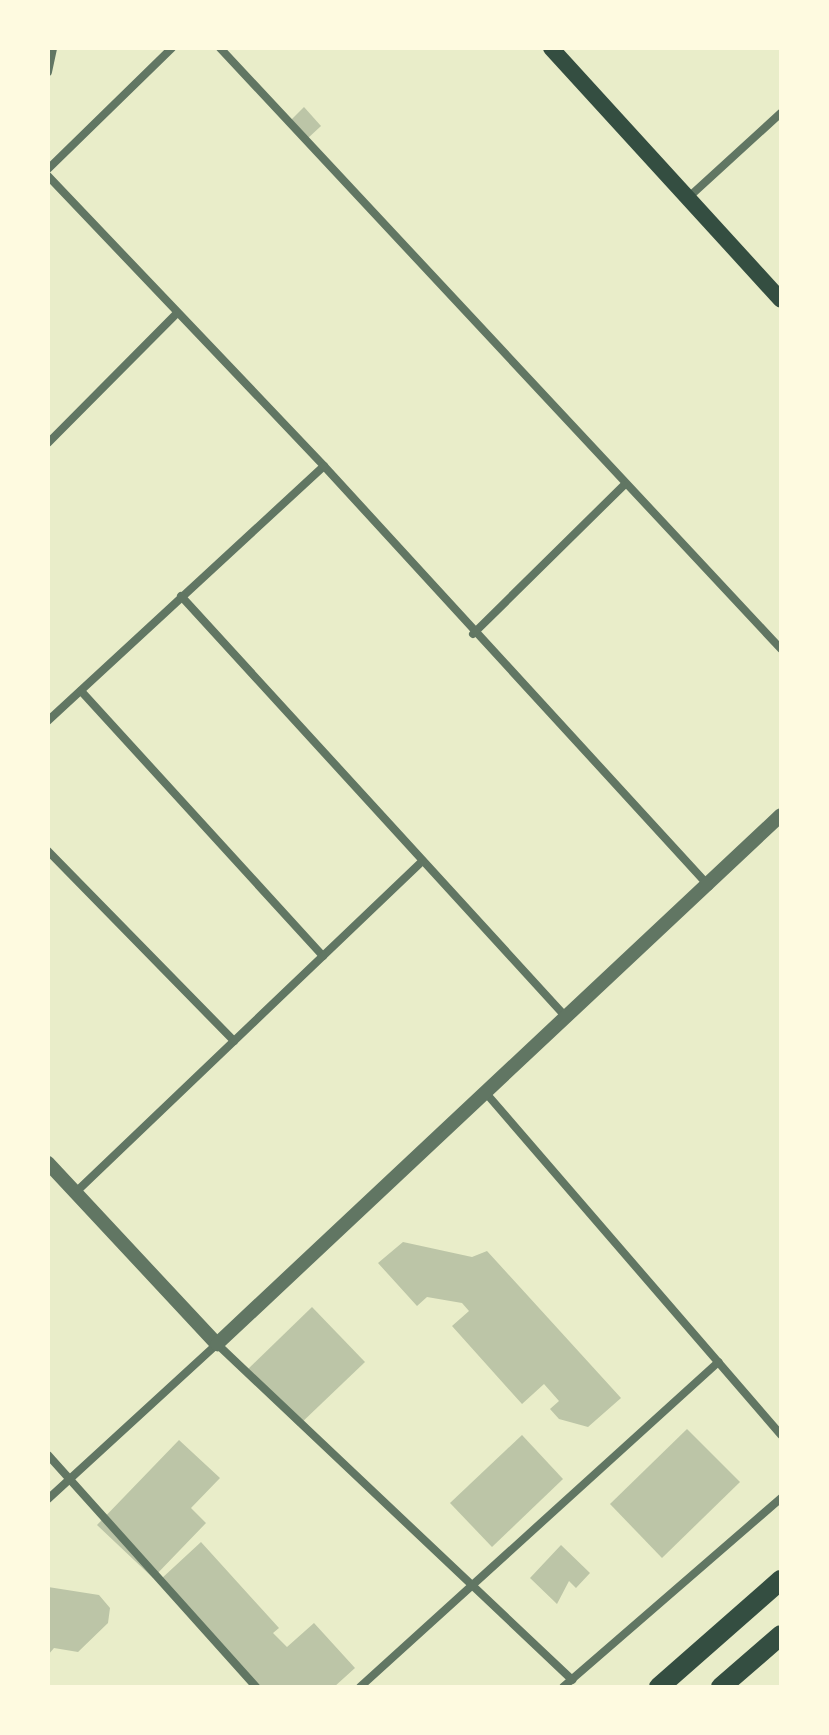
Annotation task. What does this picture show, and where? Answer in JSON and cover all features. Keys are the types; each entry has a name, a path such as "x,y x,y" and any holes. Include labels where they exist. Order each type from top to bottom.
{"main road":[{"path":"551,48 690,196 781,300"},
{"path":"659,1687 781,1580"},
{"path":"721,1687 781,1635"}],"street":[{"path":"48,72 53,48"},
{"path":"48,169 172,48"},
{"path":"220,48 623,486 781,649"},
{"path":"690,196 781,113"},
{"path":"48,176 176,314 324,466 473,634 709,886"},
{"path":"48,443 176,314"},
{"path":"48,721 324,466"},
{"path":"473,634 623,486"},
{"path":"181,596 419,864 567,1018"},
{"path":"81,691 323,956"},
{"path":"48,1499 709,886 781,815"},
{"path":"48,851 234,1041"},
{"path":"76,1192 419,864"},
{"path":"485,1092 781,1435"},
{"path":"48,1163 217,1344 572,1680"},
{"path":"360,1687 475,1588 718,1362"},
{"path":"48,1455 256,1687"},
{"path":"563,1687 781,1498"}],"building":[{"path":"304,107 321,126 307,139 290,121"},
{"path":"403,1242 472,1257 487,1251 621,1398 588,1427 559,1419 550,1409 559,1401 544,1384 522,1404 452,1326 469,1311 462,1303 427,1297 417,1306 378,1263"},
{"path":"312,1307 365,1362 298,1426 245,1372"},
{"path":"687,1429 740,1482 662,1558 610,1504"},
{"path":"522,1435 563,1479 492,1547 450,1503"},
{"path":"179,1440 220,1478 191,1508 206,1523 153,1578 97,1525"},
{"path":"201,1542 279,1628 273,1633 287,1647 314,1623 355,1668 334,1687 258,1687 161,1579"},
{"path":"561,1545 590,1573 576,1588 569,1581 557,1604 530,1578"},
{"path":"48,1587 99,1595 110,1608 108,1623 78,1652 54,1648 48,1655"}]}
